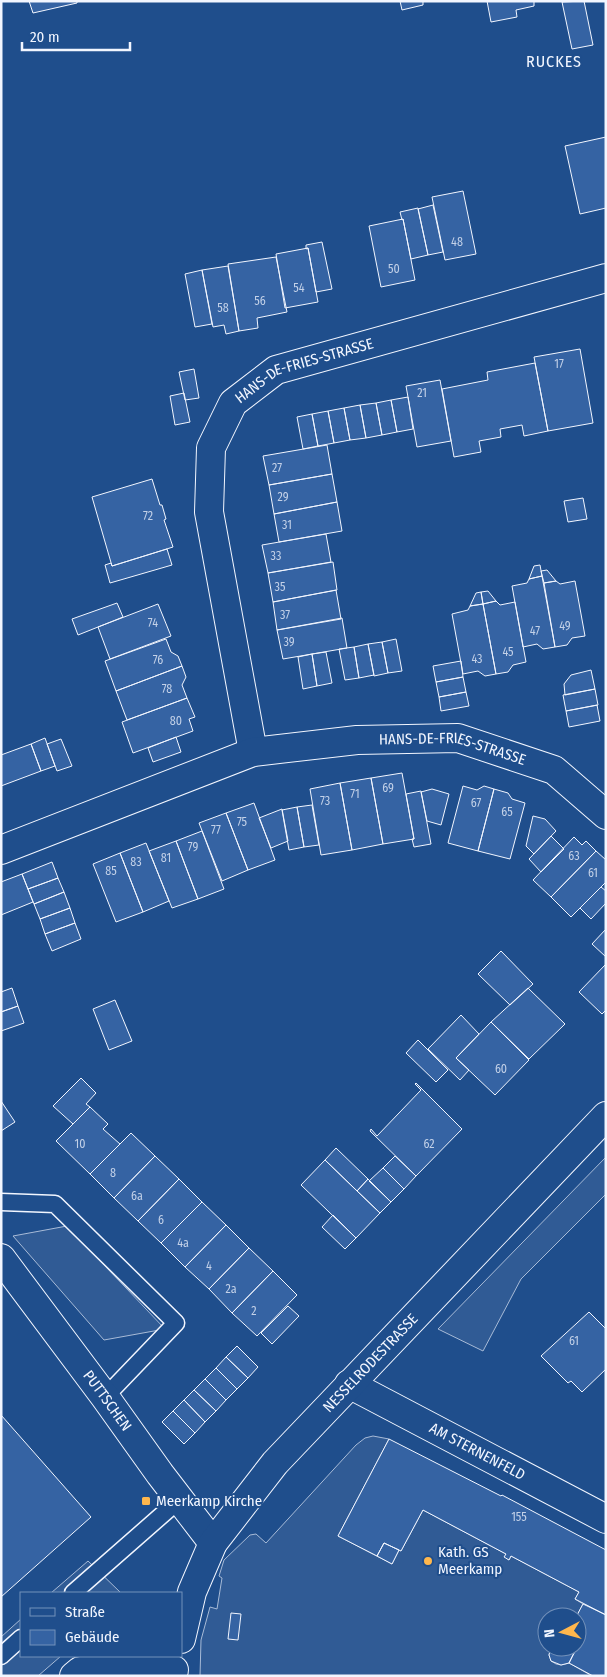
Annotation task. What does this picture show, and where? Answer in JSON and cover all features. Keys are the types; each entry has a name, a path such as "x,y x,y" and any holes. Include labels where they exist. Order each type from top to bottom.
{"street":[{"name":"HANS-DE-FRIES-STRASSE","path":"253,752 209,512 212,448 233,403 276,370 606,278"},
{"name":"HANS-DE-FRIES-STRASSE","path":"1,850 253,752 357,740 458,738 554,770 606,815"},
{"name":"NESSELRODESTRASSE","path":"182,1635 192,1592 213,1543 275,1463 606,1116"},
{"name":"PUTTSCHEN","path":"1,1258 179,1500 213,1543"},
{"name":"AM STERNENFELD","path":"350,1384 606,1519"},
{"path":"74,1676 80,1670 176,1667"}],"lane":[{"path":"1,1202 55,1204 176,1323 105,1397"},
{"path":"74,1592 179,1500"},
{"path":"1,1656 20,1639"}],"shaded area":[{"path":"606,1157 606,1194 521,1279 483,1351 438,1329"},
{"path":"67,1226 165,1329 104,1340 13,1236"},
{"name":"Kath. GS Meerkamp","path":"373,1436 389,1439 338,1536 392,1564 423,1510 506,1554 505,1557 509,1560 511,1556 579,1592 575,1599 583,1604 581,1607 537,1607 537,1657 550,1657 551,1661 561,1665 569,1663 592,1676 200,1676 201,1640 210,1607 217,1609 222,1578 219,1576 224,1560 250,1535 256,1534 266,1543 356,1445 365,1438"},
{"path":"88,1561 120,1592 52,1592"},
{"path":"20,1620 20,1657 60,1657 38,1676 1,1676 1,1637"}],"building":[{"path":"29,1 77,1 77,3 33,13"},
{"path":"400,1 423,1 423,5 402,10"},
{"path":"487,1 534,1 534,6 516,10 517,17 491,22"},
{"path":"584,1 593,45 572,49 562,2"},
{"path":"606,137 606,208 580,214 565,146"},
{"path":"463,191 476,254 445,260 432,197"},
{"path":"433,205 443,252 428,255 418,209"},
{"path":"418,208 428,255 411,259 400,212"},
{"path":"403,219 415,280 381,287 369,226"},
{"path":"322,242 332,289 316,292 306,245"},
{"path":"308,248 318,302 285,308 276,254"},
{"path":"276,257 287,312 257,318 258,328 239,331 228,264"},
{"path":"228,266 239,331 226,334 224,325 213,327 202,270"},
{"path":"202,270 212,324 195,327 185,274"},
{"path":"580,349 593,423 548,431 534,357"},
{"path":"535,363 548,431 524,436 522,425 500,429 501,437 479,441 481,452 454,457 442,389 488,380 487,372"},
{"path":"194,369 199,398 185,400 179,372"},
{"path":"440,380 451,441 417,447 406,386"},
{"path":"184,393 190,422 175,425 170,396"},
{"path":"408,397 413,429 397,432 391,400"},
{"path":"391,400 397,432 382,435 376,403"},
{"path":"376,403 382,435 366,438 360,405"},
{"path":"360,405 366,438 350,440 344,408"},
{"path":"344,408 350,440 334,443 328,411"},
{"path":"328,411 334,443 318,446 312,414"},
{"path":"312,414 318,446 303,449 297,417"},
{"path":"327,445 332,474 269,485 263,456"},
{"path":"332,474 337,502 274,514 269,485"},
{"path":"152,479 160,505 162,505 166,519 164,520 173,547 112,566 92,497"},
{"path":"583,498 587,519 568,522 564,501"},
{"path":"337,502 342,531 279,542 274,514"},
{"path":"326,534 331,562 268,573 262,545"},
{"path":"167,549 172,565 110,583 105,565 111,563 112,566"},
{"path":"333,562 337,590 273,602 268,573"},
{"path":"540,565 542,576 529,579 534,566"},
{"path":"547,570 556,581 544,583 541,571"},
{"path":"542,576 555,647 543,649 537,644 523,647 512,586 527,583 529,579"},
{"path":"556,581 560,584 575,581 585,636 572,638 567,645 555,647 544,583"},
{"path":"336,590 341,619 277,630 273,602"},
{"path":"488,591 496,601 483,604 481,592"},
{"path":"481,592 483,604 470,606 476,593"},
{"path":"496,601 500,605 515,602 526,662 513,665 508,672 496,674 483,604"},
{"path":"117,603 123,617 78,635 72,619"},
{"path":"158,604 171,636 110,659 98,627"},
{"path":"483,604 496,674 485,676 478,671 463,674 452,614 468,610 470,606"},
{"path":"342,618 347,648 283,659 277,630"},
{"path":"166,639 171,652 178,656 182,666 116,691 105,661"},
{"path":"396,639 402,671 388,673 382,642"},
{"path":"382,642 388,673 374,676 368,644"},
{"path":"368,644 374,675 359,678 354,647"},
{"path":"354,647 359,678 345,680 339,649"},
{"path":"326,652 332,683 317,686 312,654"},
{"path":"312,654 317,686 303,689 298,657"},
{"path":"461,661 463,677 436,682 433,666"},
{"path":"182,666 186,677 182,685 187,698 127,720 116,691"},
{"path":"591,670 595,689 565,695 564,684 571,675"},
{"path":"463,677 466,692 439,697 436,682"},
{"path":"595,689 598,705 566,711 563,695"},
{"path":"466,692 469,706 441,711 439,697"},
{"path":"187,698 195,717 189,719 193,731 133,753 122,722"},
{"path":"597,705 600,721 569,727 566,711"},
{"path":"176,737 181,752 153,762 148,748"},
{"path":"45,738 55,766 41,771 31,744"},
{"path":"61,739 72,766 57,771 47,744"},
{"path":"31,744 41,771 1,786 1,755"},
{"path":"402,773 414,839 383,844 371,778"},
{"path":"371,778 383,844 352,850 340,783"},
{"path":"340,783 352,850 321,855 310,789"},
{"path":"463,786 477,790 484,786 494,789 478,851 448,843"},
{"path":"432,789 449,794 441,825 427,821 421,792"},
{"path":"494,789 508,793 512,799 525,803 510,859 478,851"},
{"path":"421,791 431,844 414,847 406,794"},
{"path":"254,803 275,860 248,870 226,813"},
{"path":"312,805 319,845 304,847 297,807"},
{"path":"297,807 304,847 289,850 282,810"},
{"path":"282,809 288,841 271,848 259,818"},
{"path":"226,813 248,870 222,881 199,823"},
{"path":"533,816 545,819 556,831 534,854 526,846"},
{"path":"202,831 224,889 198,899 176,841"},
{"path":"551,836 564,849 541,872 529,859"},
{"path":"574,837 582,845 586,841 596,851 551,897 533,880"},
{"path":"176,841 198,899 172,908 149,851"},
{"path":"146,843 169,901 143,912 120,853"},
{"path":"596,851 606,860 606,882 571,917 551,897"},
{"path":"120,853 143,912 116,922 93,864"},
{"path":"52,862 58,878 28,889 22,874"},
{"path":"22,874 33,902 1,915 1,882"},
{"path":"58,878 64,892 34,904 28,889"},
{"path":"601,887 606,891 606,903 591,919 580,908"},
{"path":"64,892 70,908 40,919 34,904"},
{"path":"70,908 75,923 45,934 40,919"},
{"path":"75,923 81,939 52,951 45,934"},
{"path":"606,929 606,957 592,944"},
{"path":"501,951 533,984 510,1005 478,974"},
{"path":"606,964 606,1010 602,1014 579,992"},
{"path":"12,988 18,1006 1,1012 1,992"},
{"path":"528,988 565,1024 529,1059 491,1022"},
{"path":"115,1000 132,1041 109,1050 93,1009"},
{"path":"18,1006 24,1023 1,1031 1,1012"},
{"path":"461,1015 479,1034 456,1058 469,1070 460,1080 428,1049"},
{"path":"491,1022 529,1060 495,1095 456,1058"},
{"path":"418,1040 448,1070 436,1082 406,1053"},
{"path":"81,1078 96,1093 86,1104 90,1107 73,1124 53,1106"},
{"path":"416,1083 462,1129 416,1176 370,1131 371,1129 377,1136 421,1090"},
{"path":"1,1101 15,1122 1,1131"},
{"path":"90,1107 108,1124 103,1129 120,1144 90,1174 56,1141"},
{"path":"131,1133 155,1156 114,1198 90,1174"},
{"path":"336,1148 368,1179 357,1191 325,1160"},
{"path":"155,1156 179,1179 138,1221 114,1198"},
{"path":"395,1156 416,1176 404,1189 383,1168"},
{"path":"325,1160 380,1213 356,1238 301,1185"},
{"path":"383,1168 404,1189 391,1202 369,1181"},
{"path":"179,1179 202,1202 161,1243 138,1221"},
{"path":"368,1179 391,1202 380,1213 357,1191"},
{"path":"202,1202 226,1225 185,1267 161,1243"},
{"path":"333,1215 356,1238 345,1249 322,1227"},
{"path":"226,1225 249,1248 209,1289 185,1267"},
{"path":"249,1248 273,1271 232,1313 209,1289"},
{"path":"273,1271 297,1295 257,1336 232,1313"},
{"path":"288,1306 299,1316 272,1344 261,1333"},
{"path":"589,1312 606,1329 606,1369 582,1392 571,1381 568,1383 541,1356"},
{"path":"237,1346 258,1367 248,1378 226,1357"},
{"path":"226,1357 248,1378 237,1389 216,1368"},
{"path":"216,1368 237,1389 226,1400 205,1379"},
{"path":"205,1379 226,1400 216,1411 194,1390"},
{"path":"194,1390 216,1411 205,1422 184,1400"},
{"path":"184,1400 205,1422 195,1433 173,1411"},
{"path":"173,1411 195,1433 184,1444 162,1422"},
{"path":"1,1415 91,1517 1,1597"},
{"path":"389,1439 502,1495 606,1550 606,1615 575,1599 579,1592 511,1556 509,1560 504,1557 506,1554 423,1510 401,1551 384,1543 377,1556 338,1536"},
{"path":"384,1543 399,1550 392,1564 377,1556"},
{"path":"583,1604 606,1615 606,1676 593,1676 569,1663 572,1657 587,1657 587,1607 581,1607"},
{"path":"231,1613 241,1614 238,1640 228,1639"},
{"path":"550,1657 572,1657 569,1663 561,1665 551,1661"}],"place":[{"name":"Meerkamp Kirche","path":"146,1501"},
{"name":"Kath. GS Meerkamp","path":"428,1561"}],"district":[{"name":"RUCKES","path":"554,61"}]}
